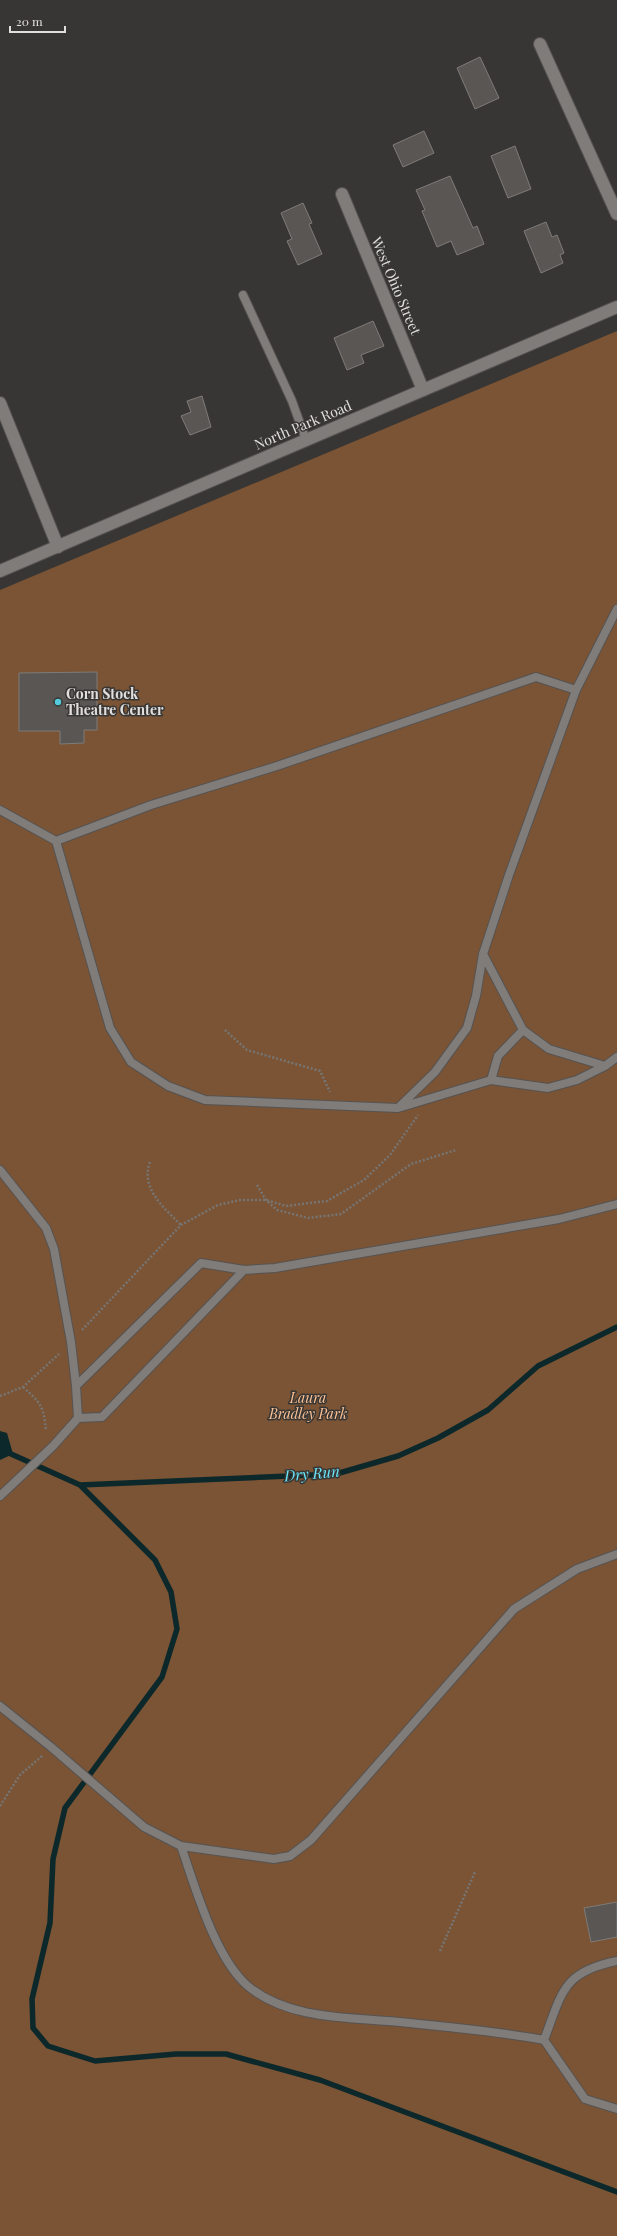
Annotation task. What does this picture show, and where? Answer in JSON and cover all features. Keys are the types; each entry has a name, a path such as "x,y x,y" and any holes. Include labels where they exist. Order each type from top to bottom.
{"street":[{"path":"540,44 617,214"},
{"name":"West Ohio Street","path":"342,194 423,390"},
{"name":"North Park Road","path":"0,571 617,307"},
{"path":"0,403 58,546"}],"lane":[{"path":"243,295 292,401 306,440"},
{"path":"398,1108 435,1072 467,1028 476,996 483,954 576,690 617,609"},
{"path":"56,841 151,805 277,766 536,677 576,690"},
{"path":"0,810 56,841 110,1028 131,1062 168,1086 205,1100 398,1108 491,1080 548,1088 577,1080 605,1066 617,1057"},
{"path":"483,954 523,1030 549,1049 605,1066"},
{"path":"491,1080 498,1056 523,1030"},
{"path":"0,1170 46,1228 54,1249 71,1342 78,1418 53,1446 0,1496"},
{"path":"76,1386 201,1263 244,1270 275,1268 559,1219 617,1204"},
{"path":"78,1418 102,1417 244,1270"},
{"path":"0,1706 51,1747 144,1827 181,1846 274,1859 290,1856 311,1840 514,1609 577,1569 617,1554"},
{"path":"181,1846 212,1933 231,1965 248,1986 280,2005 312,2014 503,2032 544,2040 585,2099 617,2109"},
{"path":"544,2040 564,1989 571,1981 579,1974 589,1969 617,1961"}],"path":[{"path":"225,1030 247,1050 320,1071 336,1105"},
{"path":"0,1396 23,1387 71,1342 181,1225 218,1205 240,1200 266,1200 286,1206 327,1201 364,1180 390,1155 422,1110"},
{"path":"257,1185 266,1200 277,1210 308,1218 341,1214 411,1164 456,1150"},
{"path":"150,1162 146,1173 152,1191 162,1207 181,1225"},
{"path":"23,1387 41,1403 46,1431"},
{"path":"0,1806 20,1775 44,1755"},
{"path":"440,1951 475,1872"}],"green space":[{"name":"Laura Bradley Park","path":"617,331 617,2236 0,2236 0,590"}],"water":[{"path":"0,1431 7,1433 13,1454 0,1460"}],"building":[{"path":"480,57 499,98 475,109 457,68"},
{"path":"424,131 434,153 403,167 393,145"},
{"path":"515,146 531,189 508,198 491,156"},
{"path":"450,176 473,228 477,226 484,244 457,255 451,241 437,247 422,211 425,210 416,190"},
{"path":"303,203 312,223 309,224 322,254 298,265 287,241 292,239 281,213"},
{"path":"546,222 552,237 557,235 564,253 560,255 563,263 541,273 524,231"},
{"path":"373,321 384,346 361,355 364,363 347,370 334,338"},
{"path":"202,396 211,427 190,435 181,416 191,412 187,401"},
{"name":"Corn Stock Theatre Center","path":"97,672 97,730 84,730 84,743 60,744 60,731 19,731 19,673"},
{"path":"617,1902 617,1937 591,1942 584,1908"}],"waterway":[{"name":"Dry Run","path":"0,1449 80,1485 336,1474 398,1456 438,1438 488,1410 538,1366 617,1327"},
{"path":"80,1485 155,1560 171,1592 177,1629 162,1677 65,1808 53,1859 50,1923 32,1999 33,2028 48,2046 95,2061 176,2054 226,2054 320,2080 617,2192"}],"place":[{"name":"Corn Stock Theatre Center","path":"58,702"}]}
